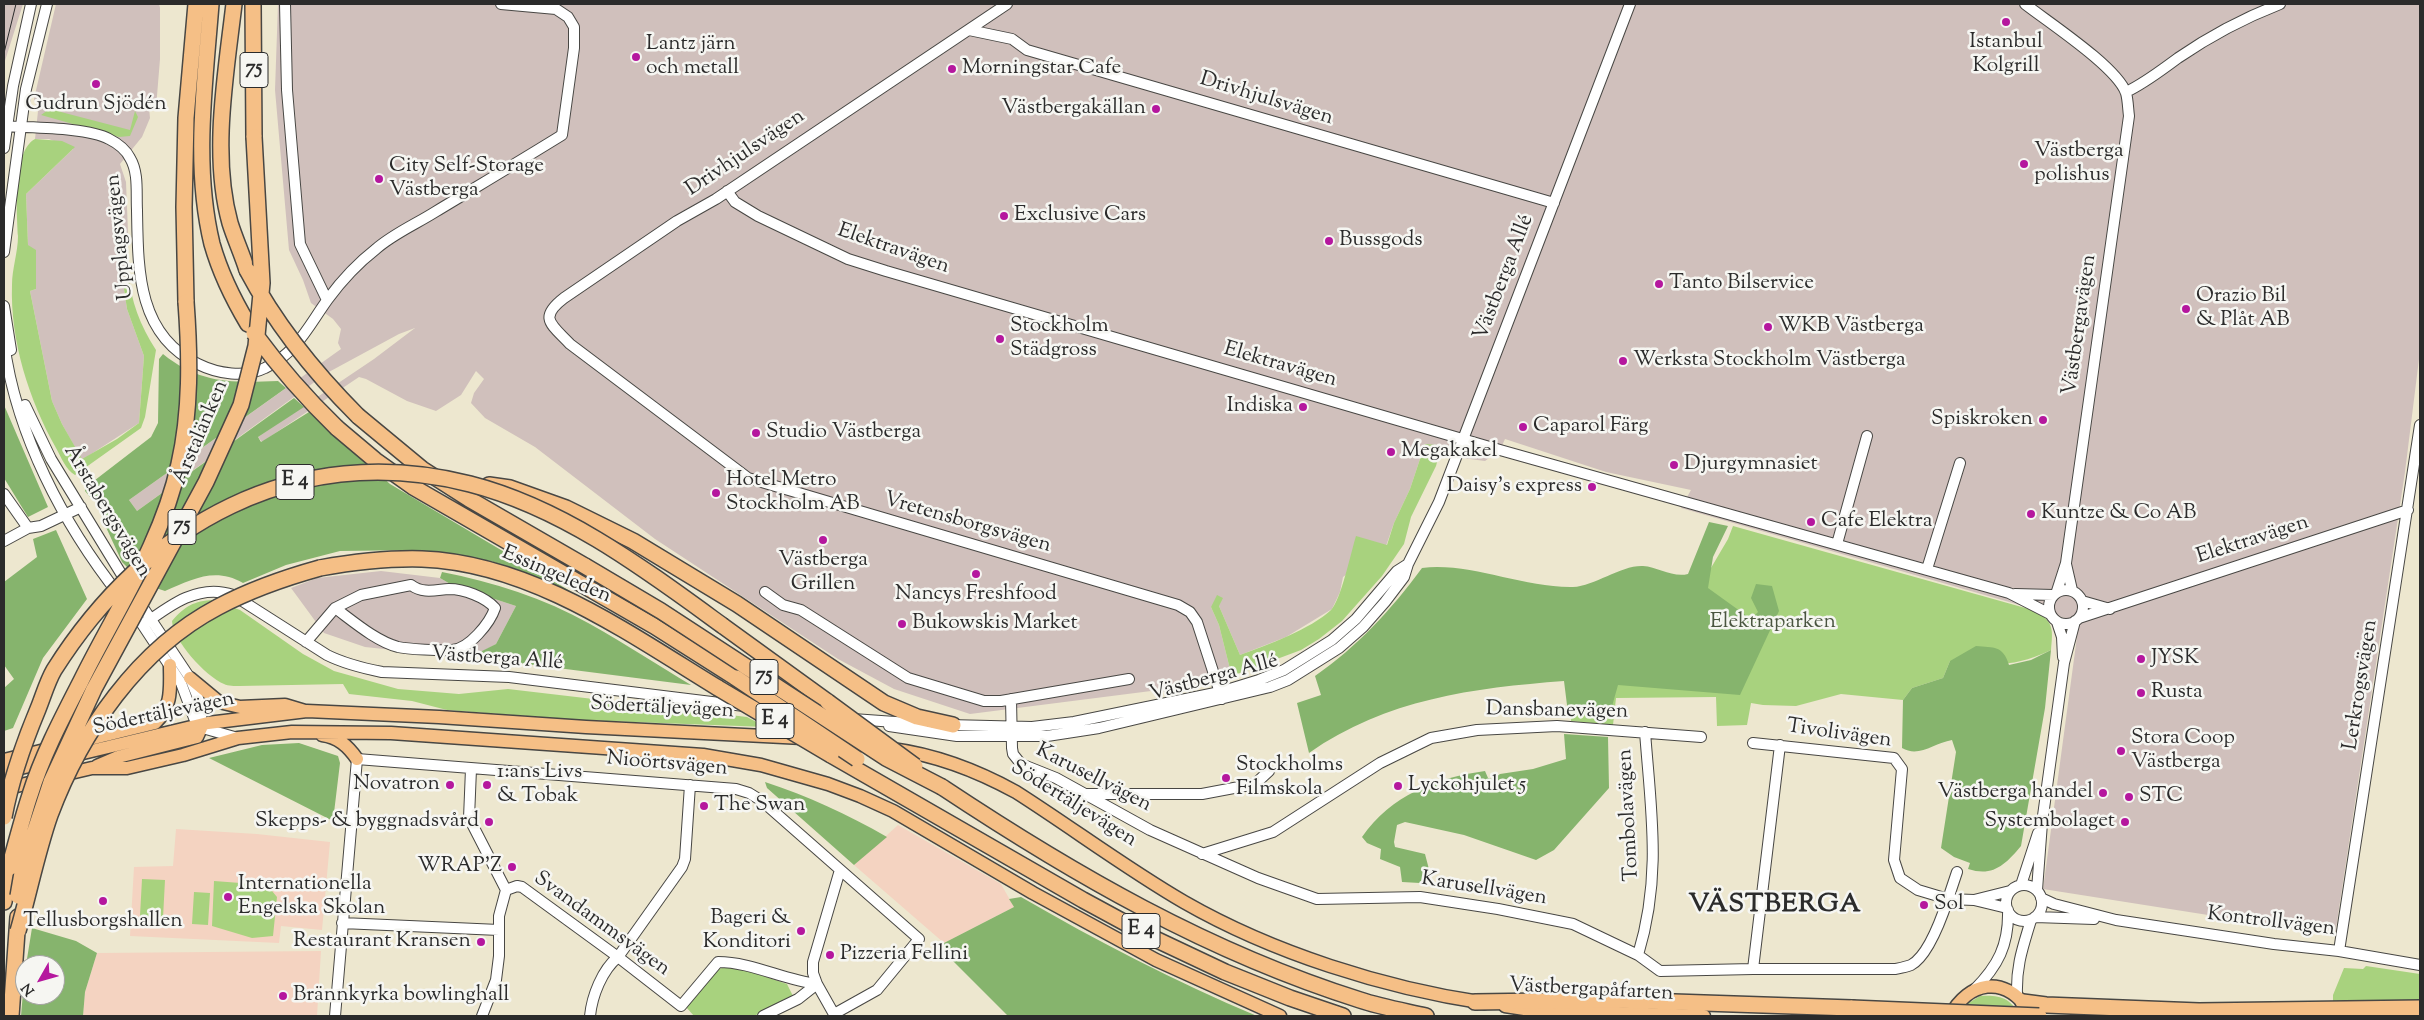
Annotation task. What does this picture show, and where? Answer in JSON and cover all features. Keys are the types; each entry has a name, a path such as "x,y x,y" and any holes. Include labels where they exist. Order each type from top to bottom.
{"highway":[{"name":"Årstalänken","path":"4,902 9,868 30,795 41,766 81,680 121,609 162,522 179,464 189,390 184,206 186,118 196,4"},
{"name":"75","path":"211,4 202,155 206,209 212,244 222,272 248,324 274,360 311,403 375,460 413,487 654,626 857,758 950,822"},
{"name":"75","path":"234,4 224,84 223,166 230,222 247,270 264,302 285,333 326,383 358,416 422,469 469,499 662,610 886,758 942,787"},
{"name":"Årstalänken","path":"18,931 18,896 23,867 43,800 94,689 206,482 241,405 256,346 262,283 254,137 253,4"},
{"name":"Essingeleden","path":"4,817 19,754 53,672 105,600 127,577 162,548 198,523 243,499 311,478 353,473 386,472 444,478 472,484 562,520 633,563 723,626 894,749 942,787"},
{"path":"472,484 510,488 566,508 641,546 737,604 884,703 917,716 953,725"},
{"name":"Essingeleden","path":"11,1016 18,931 50,815 81,749 124,685 153,654 183,630 216,608 256,589 320,568 373,559 423,559 496,572 538,587 619,627 718,688 950,822"},
{"name":"E 4","path":"942,787 1043,853 1154,915 1296,977 1361,1001 1426,1016"},
{"name":"E 4","path":"950,822 1075,896 1153,938 1233,975 1290,998 1343,1016"},
{"path":"2020,998 2055,1005 2199,1011 2420,1008"},
{"path":"1475,1002 1615,1000 2039,1016"}],"main road":[{"path":"4,760 155,723 168,707 170,697 170,665"},
{"path":"190,678 219,702 240,707 285,705 307,711"},
{"name":"Södertäljevägen","path":"4,772 202,726 307,711 828,739 920,753 970,769 1016,792 1184,902 1234,927 1359,975 1402,988 1475,1002"},
{"path":"92,768 118,756 196,737 202,726"},
{"path":"292,732 331,736 350,749 357,759"},
{"name":"Södertäljevägen","path":"4,789 92,768 127,768 183,755 238,738 292,732 391,733 703,756 761,765 860,796 893,811 1106,934 1207,985 1280,1016"},
{"path":"1950,1016 1957,1004 1974,990 1985,986 1996,986 2020,998 2032,1016"},
{"name":"Västbergapåfarten","path":"1475,1002 1531,1010 1704,1016"}],"street":[{"path":"4,148 5,126 31,4"},
{"path":"4,252 26,89 47,4"},
{"path":"286,4 287,90 300,244 327,300"},
{"name":"Upplagsvägen","path":"5,126 51,128 108,138 130,156 136,173 140,275 147,307 156,329 182,356 200,366 224,372 246,374 265,368 284,356 302,340 327,300 344,278 377,248 562,135 574,27 568,17 556,9 501,4"},
{"name":"Drivhjulsvägen","path":"549,315 551,308 564,298 677,221 727,191 1007,4"},
{"name":"Västberga Allé","path":"876,722 895,728 926,732 1012,732 1221,695 1284,670 1307,657 1356,619 1397,571 1408,564 1439,502 1630,4"},
{"path":"2025,4 2103,64 2126,92 2146,83 2216,34 2280,4"},
{"name":"Drivhjulsvägen","path":"969,30 1012,39 1027,50 1554,203"},
{"name":"Västbergavägen","path":"2055,593 2066,563 2127,138 2129,116 2126,92"},
{"name":"Elektravägen","path":"727,191 735,202 758,216 848,259 1462,439 2009,593 2053,618"},
{"name":"Årstabergsvägen","path":"4,306 12,355 28,412 51,458 117,568 181,683 194,718 202,726"},
{"name":"Vretensborgsvägen","path":"549,315 551,322 570,344 748,478 1178,605 1190,612 1197,622 1221,695"},
{"name":"Årstabergsvägen","path":"4,343 12,382 33,447 66,515 105,576 147,623 190,678 200,703 202,726"},
{"name":"Lerkrogsvägen","path":"2339,951 2420,425"},
{"path":"1837,544 1867,436"},
{"path":"1927,570 1960,463"},
{"path":"4,494 28,528"},
{"path":"4,540 28,528 41,526 81,507"},
{"name":"Elektravägen","path":"2077,620 2408,510"},
{"name":"Västbergavägen","path":"2066,563 2072,590"},
{"path":"306,642 335,608 361,595 411,585 417,590 435,592 450,589 484,598 494,608 492,616 467,643 454,650 398,647 371,633 335,608"},
{"path":"2064,663 2062,637 2048,604 2055,593 2072,590 2082,601 2110,609"},
{"name":"Västberga Allé","path":"147,623 187,596 200,592 222,591 233,595 342,663 382,672 509,677 876,722 896,721 953,725 1012,732"},
{"name":"Västberga Allé","path":"765,592 782,605 801,610 908,678 984,701 1011,699 1129,679"},
{"name":"Elektravägen","path":"2009,593 2055,593"},
{"path":"2020,998 2016,972 2019,959 2033,918 2042,908 2039,894 2042,823 2064,663 2077,620 2083,610 2082,601"},
{"path":"2053,618 2066,624 2077,620"},
{"path":"1011,699 1012,732"},
{"path":"202,726 220,734 238,738"},
{"name":"Dansbanevägen","path":"1202,854 1272,832 1380,763 1431,738 1477,730 1557,726 1701,737"},
{"name":"Karusellvägen","path":"1012,732 1013,754 1020,764 1051,776 1150,830 1258,878 1317,899 1420,898 1498,909 1573,924 1635,953 1660,971 1753,969 1896,970 1910,965 1920,958 1941,920 1957,872"},
{"name":"Tombolavägen","path":"1635,953 1646,929 1652,896 1655,851 1645,732"},
{"name":"Tivolivägen","path":"1753,742 1894,758 1902,769 1894,860 1900,878 1918,890 1948,900"},
{"path":"1753,969 1780,745"},
{"path":"335,1016 357,759"},
{"name":"Nioörtsvägen","path":"357,759 690,785 736,789 748,793 779,815 920,939 877,990 835,1015"},
{"name":"Svandammsvägen","path":"471,769 469,818 506,890 517,886 522,887 681,1006 718,962 736,962 796,982 817,984"},
{"path":"1085,794 1202,794 1255,784 1269,770"},
{"path":"590,1016 596,994 608,965 618,957 682,867 685,859 690,785"},
{"path":"2021,885 2042,823"},
{"path":"835,1015 817,984 813,973 813,962 840,870"},
{"path":"1948,900 1974,900 2010,891 2026,884 2039,894"},
{"path":"482,1016 496,980 499,916 506,890"},
{"path":"1974,990 1986,978 1998,960 2008,929 2006,899 2010,891"},
{"name":"Kontrollvägen","path":"2039,894 2054,904 2116,920 2274,944 2339,951 2420,965"},
{"path":"1974,900 2007,909 2018,920 2033,918"},
{"name":"Kontrollvägen","path":"2033,918 2116,920"},
{"path":"342,923 404,928 499,930"},
{"path":"763,1016 798,999 817,984"}],"shaded area":[{"path":"5,4 23,4 4,64 4,8"},
{"path":"56,4 159,4 160,8 160,59 156,108 149,108 150,118 142,137 120,164 126,182 128,233 124,289 127,309 144,356 139,423 82,460 62,424 52,401 30,291 36,289 28,245 26,194 73,149 49,139 35,139 38,111 34,99"},
{"path":"278,4 2420,4 2420,351 2405,472 2335,935 2043,889 2079,622 1681,508 1691,490 1606,472 1505,439 1500,450 1485,461 1440,455 1435,447 1425,444 1410,489 1394,523 1386,546 1343,577 1340,592 1332,609 1286,637 1240,655 1219,606 1211,607 1219,625 1231,673 1169,692 1151,691 970,714 894,689 838,659 655,539 535,447 485,418 471,403 474,393 484,379 476,371 461,395 436,411 407,401 359,377 262,442 258,437 374,359 415,328 399,334 327,373 137,511 129,500 341,349 338,343 341,329 333,319 311,303 289,250 275,90"},
{"path":"381,571 440,578 452,585 516,606 496,644 474,656 403,651 365,647 324,633 291,588 317,578"},
{"path":"898,825 1001,884 1014,907 944,943 854,865"},
{"name":"Internationella Engelska Skolan","path":"176,829 257,834 330,842 322,930 281,926 279,943 130,936 134,867 173,866"},
{"path":"321,951 317,1016 83,1016 85,992 97,953"}],"green space":[{"path":"55,105 61,112 130,130 135,111 138,117 130,136 119,137 41,115"},
{"path":"35,139 62,141 75,147 26,194 28,245 36,250 36,289 30,291 52,401 62,424 82,459 117,439 139,423 144,356 127,309 124,289 126,272 128,271 131,293 137,313 156,350 145,417 141,428 75,475 64,463 37,410 23,369 14,327 12,285 18,242 17,199 19,169 22,156"},
{"path":"163,354 190,371 218,380 246,382 278,381 286,388 129,500 137,511 294,398 304,407 258,437 261,442 309,412 390,484 607,613 546,582 491,561 415,550 340,551 286,565 243,583 233,578 213,575 185,582 165,591 144,584 122,562 105,525 104,511 99,503 85,491 86,487 151,437 158,423 159,359"},
{"path":"4,405 48,507 28,517 4,478"},
{"path":"1425,444 1437,445 1440,451 1436,466 1411,517 1404,544 1382,576 1342,621 1319,639 1301,650 1277,659 1275,657 1268,661 1267,664 1237,674 1231,673 1219,625 1211,607 1217,595 1223,598 1219,606 1240,655 1288,636 1322,617 1335,605 1356,536 1387,545 1394,523 1410,489"},
{"path":"1709,522 1728,526 1713,557 1708,588 1751,619 1758,612 1751,598 1756,584 1772,586 1779,611 1740,695 1618,685 1609,717 1568,713 1564,681 1497,688 1431,699 1400,708 1338,735 1309,753 1297,703 1321,695 1315,676 1360,640 1422,568 1459,569 1535,584 1573,587 1590,583 1626,569 1643,566 1682,575 1688,574"},
{"name":"Elektraparken","path":"1733,526 2036,611 2046,619 2051,627 2051,650 2013,663 1990,664 1950,661 1943,678 1912,688 1903,700 1841,694 1796,706 1751,703 1747,725 1717,726 1716,697 1616,698 1613,725 1571,721 1572,700 1708,573 1728,539"},
{"path":"56,530 87,599 43,658 13,728 4,731 4,688 14,679 4,665 4,582 37,557 33,539"},
{"path":"442,572 499,586 555,606 603,631 691,685 503,661 476,654 496,644 516,606 452,585 440,578"},
{"path":"213,600 240,610 303,654 334,671 398,689 459,694 508,689 747,717 766,727 580,720 447,710 412,701 349,694 343,684 227,685 216,680 191,657 178,638 172,621 190,605"},
{"path":"1976,646 2001,651 2009,665 2031,660 2051,650 2045,708 2021,846 2004,864 1998,868 1985,871 1968,869 1970,863 1954,857 1941,848 1956,752 1952,740 1921,751 1908,751 1902,748 1903,700 1912,688 1943,678 1950,661"},
{"path":"1564,734 1608,737 1609,788 1554,850 1536,860 1464,835 1405,822 1397,825 1395,847 1425,854 1431,877 1420,883 1402,882 1400,867 1380,859 1381,849 1367,843 1362,837 1387,810 1416,791 1432,784 1449,778 1485,771 1488,778 1493,779 1500,774 1533,769 1566,759"},
{"path":"299,743 338,756 340,763 333,821 209,758 262,745"},
{"path":"765,782 827,806 887,837 854,865 767,788"},
{"path":"142,879 165,880 163,918 140,916"},
{"path":"214,881 267,885 277,897 273,936 252,938 212,926"},
{"path":"194,892 210,893 208,925 192,924"},
{"path":"1021,897 1137,960 1257,1016 1008,1016 941,949 944,943 1014,907 1009,899"},
{"path":"32,928 76,941 97,953 85,992 83,1016 21,1016 22,1005 65,1005 65,955 28,955"},
{"path":"731,965 787,984 793,996 754,1016 694,1016 686,1007 719,969"},
{"path":"2366,966 2420,974 2420,1001 2333,1001 2333,995 2344,968 2363,969"},
{"path":"1980,996 1994,996 2009,1001 2021,1016 1959,1016 1967,1004"}],"tram line":[{"path":"4,53 16,4"}],"place":[{"name":"Istanbul Kolgrill","path":"2006,22"},
{"name":"Lantz järn och metall","path":"636,57"},
{"name":"Morningstar Cafe","path":"952,69"},
{"name":"Gudrun Sjödén","path":"96,84"},
{"name":"Västbergakällan","path":"1156,109"},
{"name":"Västberga polishus","path":"2024,164"},
{"name":"City Self-Storage Västberga","path":"379,179"},
{"name":"Exclusive Cars","path":"1004,216"},
{"name":"Bussgods","path":"1329,241"},
{"name":"Tanto Bilservice","path":"1659,284"},
{"name":"Orazio Bil & Plåt AB","path":"2186,309"},
{"name":"WKB Västberga","path":"1768,327"},
{"name":"Stockholm Städgross","path":"1000,339"},
{"name":"Werksta Stockholm Västberga","path":"1623,361"},
{"name":"Indiska","path":"1303,407"},
{"name":"Spiskroken","path":"2043,420"},
{"name":"Caparol Färg","path":"1523,427"},
{"name":"Studio Västberga","path":"756,433"},
{"name":"Megakakel","path":"1391,452"},
{"name":"Djurgymnasiet","path":"1674,465"},
{"name":"Daisy's express","path":"1592,487"},
{"name":"Hotel Metro Stockholm AB","path":"716,493"},
{"name":"Kuntze & Co AB","path":"2031,514"},
{"name":"Cafe Elektra","path":"1811,522"},
{"name":"Västberga Grillen","path":"823,540"},
{"name":"Nancys Freshfood","path":"976,574"},
{"name":"Bukowskis Market","path":"902,624"},
{"name":"JYSK","path":"2141,659"},
{"name":"Rusta","path":"2141,693"},
{"name":"Stora Coop Västberga","path":"2121,751"},
{"name":"Stockholms Filmskola","path":"1226,778"},
{"name":"Novatron","path":"450,785"},
{"name":"1:ans Livs & Tobak","path":"487,785"},
{"name":"Lyckohjulet 5","path":"1398,786"},
{"name":"Västberga handel","path":"2103,793"},
{"name":"STC","path":"2129,797"},
{"name":"The Swan","path":"704,806"},
{"name":"Skepps- & byggnadsvård","path":"489,822"},
{"name":"Systembolaget","path":"2125,822"},
{"name":"WRAP'Z","path":"512,867"},
{"name":"Internationella Engelska Skolan","path":"228,897"},
{"name":"Tellusborgshallen","path":"103,901"},
{"name":"Sol","path":"1924,905"},
{"name":"Bageri & Konditori","path":"801,931"},
{"name":"Restaurant Kransen","path":"481,942"},
{"name":"Pizzeria Fellini","path":"830,955"},
{"name":"Brännkyrka bowlinghall","path":"283,996"}],"district":[{"name":"VÄSTBERGA","path":"1775,907"}]}
